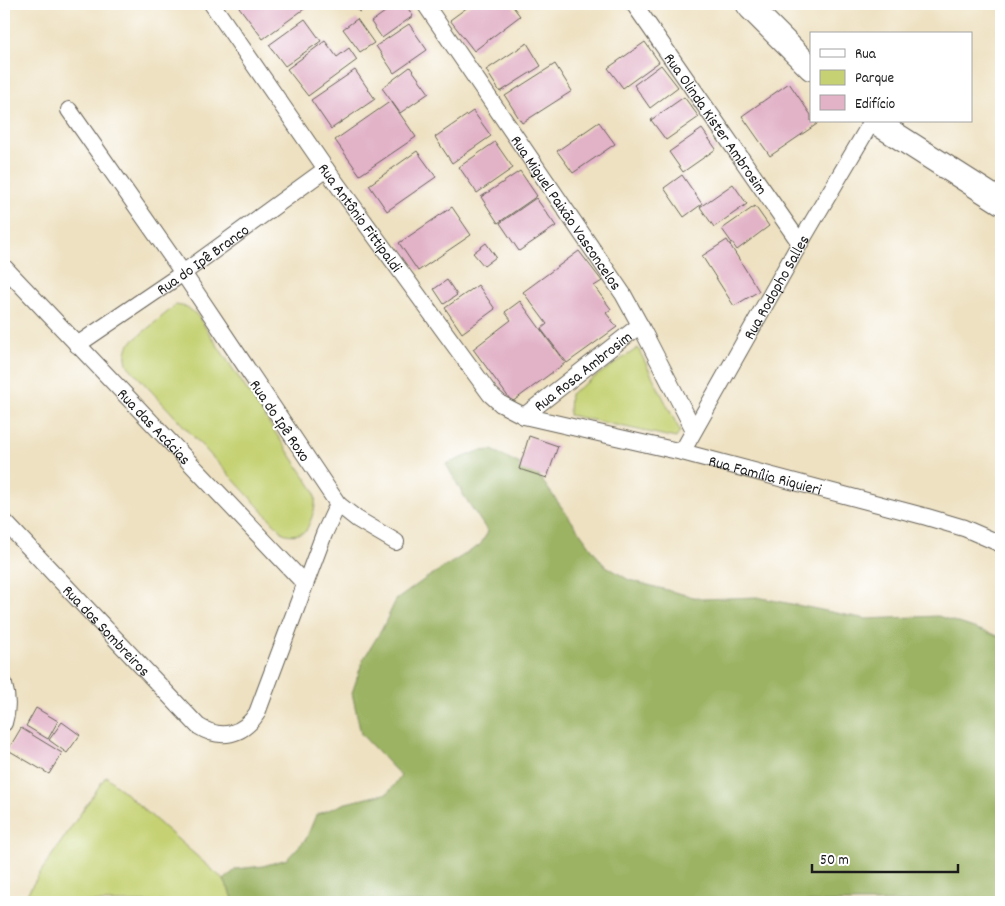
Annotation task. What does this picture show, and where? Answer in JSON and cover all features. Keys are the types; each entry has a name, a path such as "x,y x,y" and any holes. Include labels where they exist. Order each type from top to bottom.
{"main road":[{"path":"748,4 810,67"},
{"path":"875,122 1001,202"}],"street":[{"name":"Rua Antônio Fittipaldi","path":"212,4 326,169 490,394 501,404 524,416"},
{"name":"Rua Miguel Paixão Vasconcelos","path":"425,4 623,294 694,430"},
{"name":"Rua Olinda Kister Ambrosim","path":"634,4 800,243"},
{"name":"Rua do Ipê Roxo","path":"69,110 183,272 338,504 357,519 396,542"},
{"name":"Rua Rodopho Salles","path":"682,452 800,243 872,122"},
{"name":"Rua do Ipê Branco","path":"77,345 183,272 326,169"},
{"name":"Rua das Acácias","path":"4,267 305,584"},
{"name":"Rua Rosa Ambrosim","path":"524,416 640,325"},
{"name":"Rua Família Riquieri","path":"524,416 682,452 927,517 964,528 1001,544"},
{"path":"305,584 324,534 338,504"},
{"name":"Rua dos Sombreiros","path":"4,521 198,726 214,733 232,733 240,730 247,726 257,713 305,584"},
{"path":"4,685 8,705 4,723"}],"green space":[{"path":"176,305 187,307 197,315 313,489 315,505 306,531 295,535 283,533 128,366 126,355 129,344"},
{"path":"638,348 680,431 676,438 569,415 570,394"},
{"path":"492,450 536,472 603,564 629,580 701,599 757,597 866,619 938,616 1001,637 1001,902 235,902 224,880 236,869 263,866 287,859 306,839 316,815 346,803 388,793 401,776 361,734 352,693 363,660 382,629 396,600 425,579 480,545 488,532 464,496 446,464 479,451"},
{"path":"106,776 224,880 235,902 22,902"}],"building":[{"path":"244,4 311,4 263,39 239,7"},
{"path":"353,4 371,4 359,12"},
{"path":"396,4 405,4 413,16 382,38 371,22"},
{"path":"472,4 511,4 520,16 474,51 450,20"},
{"path":"305,19 321,41 285,66 269,45"},
{"path":"357,19 374,43 360,52 343,29"},
{"path":"409,24 427,50 394,73 376,46"},
{"path":"325,41 337,57 349,48 357,60 308,96 287,69"},
{"path":"645,42 659,62 623,88 608,68"},
{"path":"527,43 541,66 500,92 486,70"},
{"path":"555,64 572,91 522,123 505,96"},
{"path":"661,65 678,87 650,108 634,85"},
{"path":"410,67 429,93 400,113 382,88"},
{"path":"355,70 375,99 331,129 311,100"},
{"path":"789,83 810,114 810,122 816,122 817,124 770,156 742,116"},
{"path":"684,97 699,117 666,140 651,120"},
{"path":"391,101 416,137 360,175 335,140"},
{"path":"473,111 491,136 452,163 435,137"},
{"path":"599,122 615,144 573,173 557,151"},
{"path":"702,129 716,149 683,172 669,152"},
{"path":"495,142 513,168 477,193 459,167"},
{"path":"417,151 436,177 387,211 369,185"},
{"path":"520,171 537,196 498,223 481,197"},
{"path":"682,175 702,204 684,217 664,188"},
{"path":"733,184 747,204 714,227 700,207"},
{"path":"536,198 556,226 519,251 500,223"},
{"path":"755,206 769,226 737,250 722,229"},
{"path":"452,207 471,235 418,271 399,243"},
{"path":"727,240 759,291 734,306 702,256"},
{"path":"486,243 496,257 484,266 473,253"},
{"path":"579,251 602,281 594,286 611,309 606,313 617,327 567,363 541,329 547,324 523,292"},
{"path":"447,280 457,295 444,304 434,289"},
{"path":"478,285 495,309 462,333 445,308"},
{"path":"520,301 565,363 512,402 473,349 511,320 505,312"},
{"path":"529,436 558,446 547,478 519,469"},
{"path":"36,708 58,721 48,739 26,726"},
{"path":"62,722 80,735 67,753 49,740"},
{"path":"21,728 62,753 49,774 8,750"}]}
